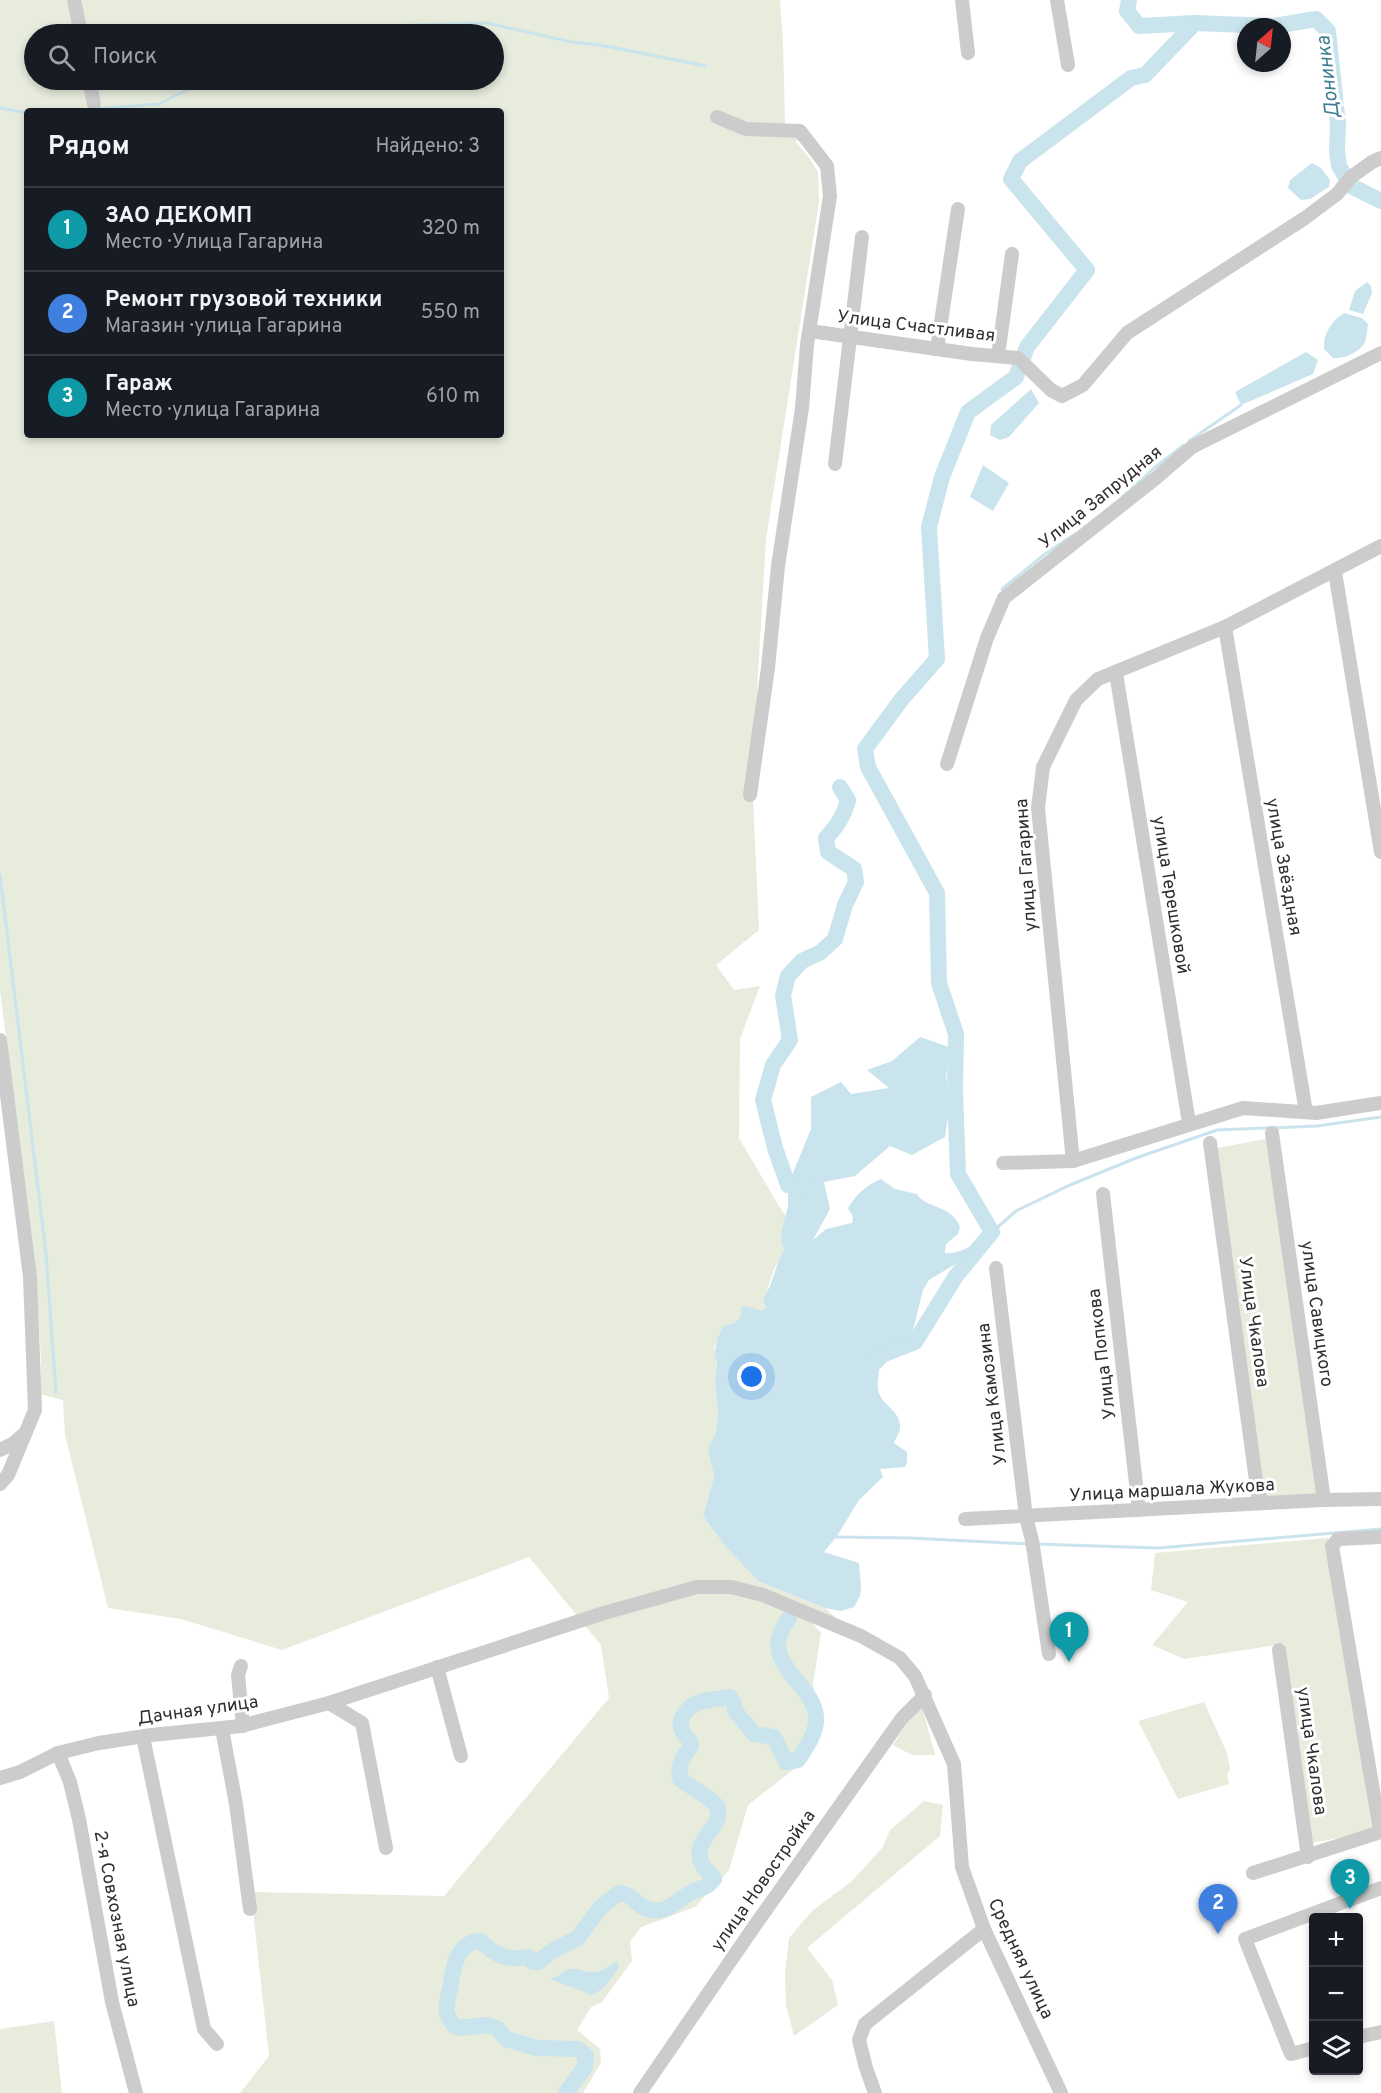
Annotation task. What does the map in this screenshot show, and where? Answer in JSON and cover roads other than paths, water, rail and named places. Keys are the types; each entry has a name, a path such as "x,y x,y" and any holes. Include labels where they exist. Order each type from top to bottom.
{"street":[{"path":"74,0 79,24"},
{"path":"962,0 968,53"},
{"path":"1057,0 1068,65"},
{"path":"91,90 94,104"},
{"path":"717,117 746,129 800,130 827,166 830,196 807,345 802,408 778,566 768,668 750,795"},
{"name":"Улица Счастливая","path":"810,331 1022,361 1051,390 1062,396 1083,385 1127,333 1313,212 1337,194 1351,177 1381,158"},
{"path":"937,349 957,209"},
{"path":"835,464 862,237"},
{"path":"998,356 1012,254"},
{"name":"Улица Запрудная","path":"947,764 987,638 1004,598 1192,447 1381,353"},
{"name":"улица Гагарина","path":"1073,1161 1038,808 1043,767 1076,700 1098,680 1225,627 1335,572 1381,546"},
{"path":"1335,572 1381,852"},
{"name":"улица Звёздная","path":"1225,627 1306,1112"},
{"name":"улица Терешковой","path":"1116,673 1189,1123"},
{"path":"0,1040 30,1277 35,1410 8,1474 0,1484"},
{"path":"1003,1163 1073,1161 1243,1108 1316,1113 1381,1103"},
{"name":"улица Савицкого","path":"1272,1133 1324,1500"},
{"name":"Улица Чкалова","path":"1210,1143 1258,1495 1265,1503"},
{"name":"Улица Попкова","path":"1103,1194 1139,1510"},
{"name":"Улица Камозина","path":"996,1268 1026,1517 1049,1654"},
{"path":"0,1450 14,1443 26,1433"},
{"name":"Улица маршала Жукова","path":"965,1519 1381,1499"},
{"path":"1253,1873 1381,1832 1335,1542 1381,1537"},
{"name":"Дачная улица","path":"0,1778 20,1772 58,1753 99,1743 243,1726 329,1703 604,1612 697,1587 731,1587 763,1595 861,1636 900,1658 915,1676 925,1695"},
{"name":"улица Чкалова","path":"1279,1650 1308,1857"},
{"path":"241,1666 238,1675 243,1726"},
{"path":"437,1667 461,1756"},
{"name":"Средняя улица","path":"925,1695 954,1764 962,1868 984,1929 1061,2093"},
{"name":"улица Новостройка","path":"640,2093 902,1718 925,1695"},
{"path":"329,1703 362,1723 386,1848"},
{"path":"222,1729 236,1804 250,1909"},
{"path":"143,1737 204,2029 217,2044"},
{"name":"2-я Совхозная улица","path":"58,1753 70,1782 79,1819 111,1986 112,2002 136,2093"},
{"path":"1309,2049 1291,2054 1245,1939 1381,1888"},
{"path":"876,2093 866,2068 859,2040 865,2024 984,1929"},
{"path":"1363,2036 1381,2032"}],"water":[{"path":"1312,163 1321,168 1330,180 1329,187 1310,199 1301,200 1288,188 1290,180"},
{"path":"1367,282 1371,286 1372,293 1363,314 1349,310 1355,291"},
{"path":"1344,313 1362,318 1368,324 1366,339 1353,353 1333,358 1324,349 1326,333 1335,320"},
{"path":"1306,352 1318,360 1313,374 1241,405 1235,392"},
{"path":"1031,389 1039,403 1009,437 1000,440 990,435 991,425"},
{"path":"983,465 1009,483 993,511 970,497"},
{"path":"920,1037 952,1048 946,1076 950,1104 945,1137 912,1155 890,1146 855,1176 824,1182 830,1209 813,1240 826,1229 852,1223 853,1217 848,1208 851,1203 862,1190 881,1179 895,1189 917,1194 921,1199 945,1211 956,1220 960,1227 958,1234 946,1244 945,1253 964,1250 992,1232 967,1257 929,1280 923,1290 913,1330 903,1345 879,1370 879,1394 899,1420 899,1432 894,1443 907,1452 907,1462 905,1467 880,1469 883,1477 859,1500 837,1536 824,1552 859,1563 860,1596 854,1607 841,1611 825,1608 758,1581 725,1546 703,1516 714,1477 708,1449 716,1432 718,1414 715,1384 717,1360 714,1357 717,1339 724,1325 734,1323 740,1318 741,1307 746,1306 763,1311 766,1307 763,1298 770,1287 784,1249 781,1240 788,1206 788,1185 811,1129 811,1097 841,1082 851,1094 889,1088 867,1070 892,1061"},
{"path":"617,1961 619,1967 610,1980 601,1990 592,1995 550,1979 571,1969 597,1972"}],"waterway":[{"name":"Донинка","path":"1129,0 1127,11 1139,26 1195,23 1274,26 1316,19 1328,31 1338,124 1339,166 1351,186 1381,201"},
{"path":"879,1356 915,1342 956,1276 992,1232 958,1174 956,1034 939,983 937,893 868,767 865,749 901,700 937,659 929,527 942,477 968,412 1016,377 1027,347 1087,270 1011,179 1020,161 1131,78 1145,75 1195,23"},
{"path":"450,24 491,24"},
{"path":"504,27 571,42 600,45 706,66"},
{"path":"108,108 159,104 186,90"},
{"path":"0,108 24,112"},
{"path":"1189,441 1241,405"},
{"path":"1122,497 1184,445"},
{"path":"1002,589 1045,554 1075,534"},
{"path":"808,1190 788,1185 775,1148 763,1100 773,1065 790,1040 783,995 788,976 802,961 821,952 835,939 845,905 856,882 854,869 828,852 826,838 840,820 848,800 840,787"},
{"path":"0,875 46,1254 56,1393"},
{"path":"992,1232 1016,1211 1070,1185 1136,1158 1217,1130 1317,1126 1381,1117"},
{"path":"1036,1544 1158,1548 1381,1529"},
{"path":"835,1537 1029,1544"},
{"path":"566,2093 585,2067 586,2056 578,2049 537,2048 506,2039 497,2028 486,2025 462,2028 454,2026 447,2015 447,2001 452,1974 460,1952 472,1943 480,1941 502,1956 528,1957 533,1962 538,1962 554,1950 578,1938 599,1909 619,1893 632,1898 647,1909 661,1910 705,1887 714,1879 702,1864 700,1850 716,1823 718,1807 680,1779 681,1761 691,1746 681,1728 681,1721 688,1710 698,1703 730,1697 735,1711 754,1734 774,1737 786,1762 798,1760 812,1737 816,1722 815,1710 810,1699 781,1658 778,1646 780,1634 789,1618"}],"place":[{"name":"ЗАО ДЕКОМП","path":"1069,1662"},
{"name":"Гараж","path":"1350,1909"},
{"name":"Ремонт грузовой техники","path":"1218,1934"}]}
